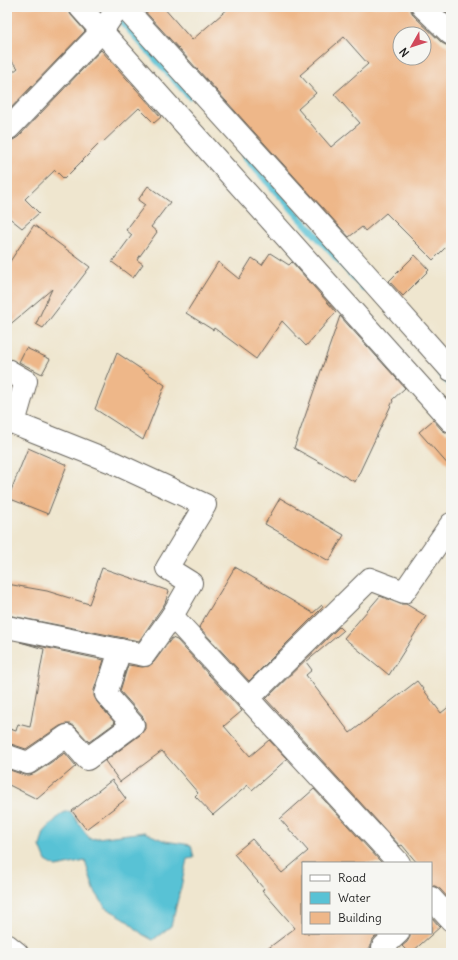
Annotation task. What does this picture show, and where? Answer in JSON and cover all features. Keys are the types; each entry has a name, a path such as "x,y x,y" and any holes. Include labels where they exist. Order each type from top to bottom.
{"street":[{"path":"80,7 451,421"},
{"path":"7,129 102,31 118,7"},
{"path":"124,7 320,222 451,370"},
{"path":"423,7 451,34"},
{"path":"7,370 26,381 14,423 112,462 204,505 167,568 191,584 172,616 144,655 7,627"},
{"path":"248,699 370,579 404,592 451,524"},
{"path":"172,616 397,862"},
{"path":"7,756 28,762 67,736 87,759 133,725 106,694 120,650"},
{"path":"432,901 451,920"},
{"path":"388,953 383,947 397,934"},
{"path":"7,945 17,953"}],"water":[{"path":"70,811 90,839 144,832 165,841 191,845 194,858 187,859 171,926 153,940 142,934 124,918 106,908 94,890 85,861 56,867 46,861 40,846 44,832 60,815"}],"building":[{"path":"7,7 68,7 71,15 85,31 7,112 7,77 18,68 7,56"},
{"path":"141,7 163,7 192,40 230,7 411,7 411,11 414,16 424,26 392,26 392,66 432,66 432,33 442,43 451,46 451,242 433,260 386,213 365,231 362,227 349,237","holes":["344,37 368,64 334,94 360,123 331,147 298,109 316,93 300,75"]},
{"path":"441,7 451,7 451,17"},
{"path":"101,50 161,117 154,123 139,108 102,143 101,142 64,179 55,170 25,199 39,213 22,228 7,216 7,141 18,137"},
{"path":"148,186 170,202 151,227 157,232 137,260 143,264 133,278 112,262 132,235 126,230 145,205 138,200"},
{"path":"34,225 90,267 43,328 36,324 52,289 7,327 7,266"},
{"path":"270,253 289,265 292,262 336,312 306,346 282,321 256,359 214,328 213,330 186,313 218,262 239,279 252,258 262,265"},
{"path":"415,255 429,270 403,296 389,281"},
{"path":"340,316 405,388 392,400 393,401 355,482 294,448"},
{"path":"26,348 50,359 42,374 19,362"},
{"path":"117,353 165,385 143,440 95,409"},
{"path":"433,420 442,430 447,433 451,433 451,468 419,432"},
{"path":"28,448 67,465 48,514 8,498"},
{"path":"280,498 344,535 329,561 265,524"},
{"path":"235,567 313,613 322,605 323,607 249,681 199,627"},
{"path":"102,568 169,591 165,603 139,641 7,615 7,584 47,591 89,604"},
{"path":"380,596 400,604 406,604 426,616 389,675 344,638"},
{"path":"339,627 343,631 306,662 312,670 306,675 350,733 417,681 441,713 451,705 451,901 440,889 432,886 432,862 416,862 266,699"},
{"path":"172,638 177,640 242,711 224,726 250,756 269,740 287,759 252,790 248,785 213,815 195,796 198,793 162,751 120,782 105,761 140,735 145,729 143,717 120,691 128,665 142,667 149,666 154,662"},
{"path":"20,642 104,660 94,690 94,696 97,702 115,723 89,742 71,724 66,724 60,726 26,749 7,744 7,728 16,731 18,724 30,727 44,649"},
{"path":"65,753 76,766 37,799 7,784 7,769 24,775 30,775"},
{"path":"112,780 126,799 86,829 72,811"},
{"path":"314,789 381,862 302,862 302,934 379,934 371,942 371,947 363,953 262,953 295,928 262,890 264,889 234,854 252,839 282,873 308,851 280,819"},
{"path":"432,918 440,927 411,953 409,953 402,946 410,937 410,934 432,934"}],"waterway":[{"path":"116,15 189,96"},
{"path":"245,157 364,288"},
{"path":"441,373 451,385"}]}
